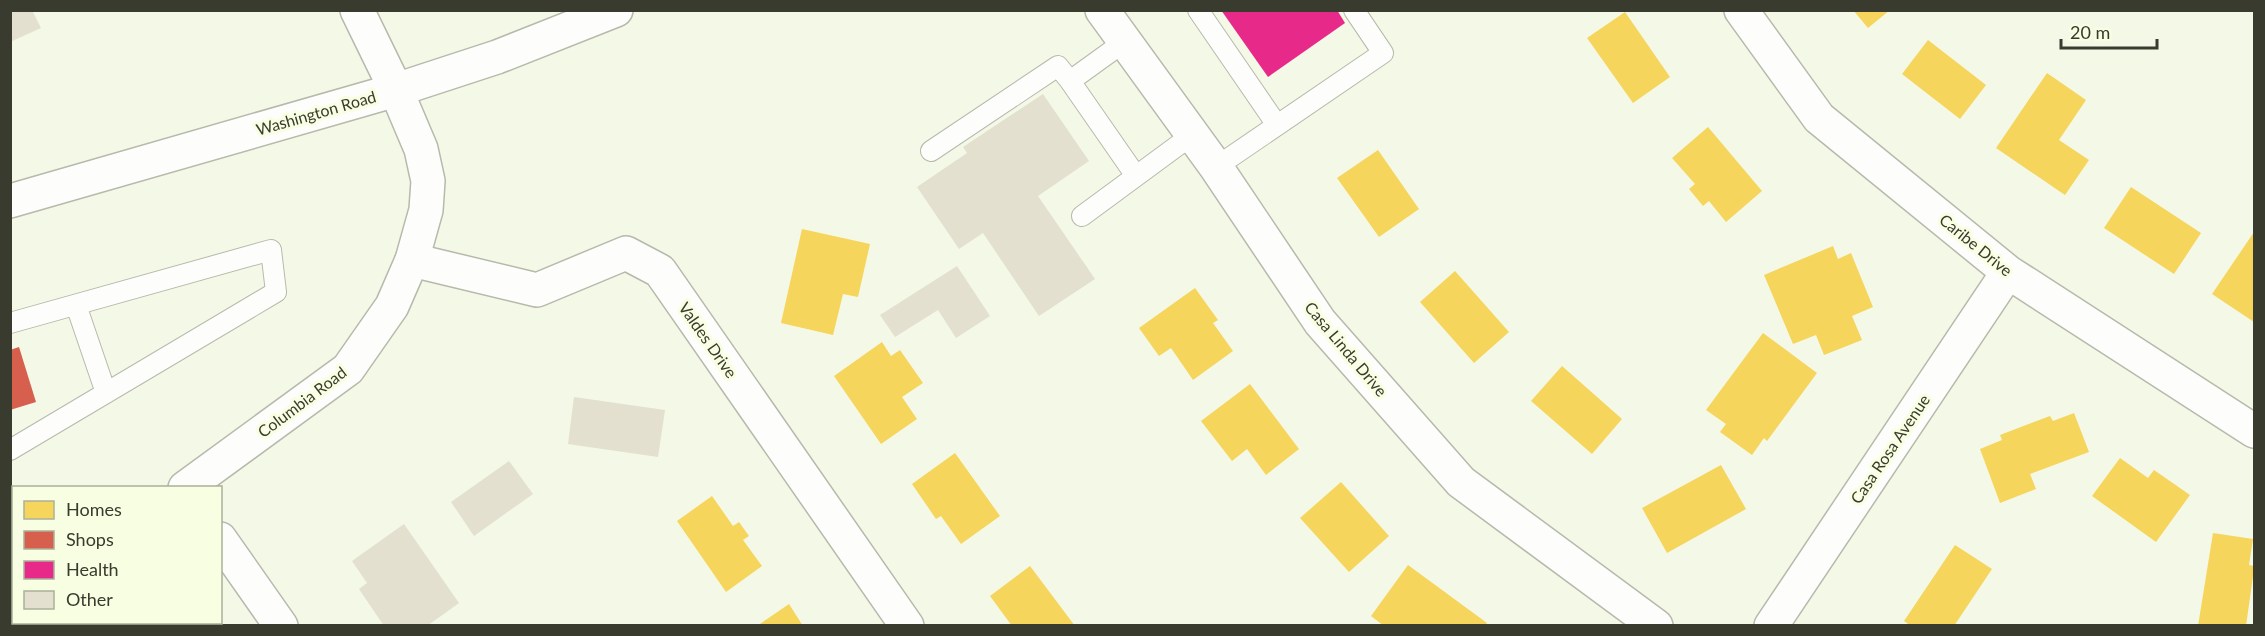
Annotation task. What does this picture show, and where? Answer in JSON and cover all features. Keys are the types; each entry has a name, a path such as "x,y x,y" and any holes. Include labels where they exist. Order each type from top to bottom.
{"street":[{"name":"Columbia Road","path":"188,486 348,369 392,306 412,260 426,210 428,181 421,149 396,90 357,10"},
{"name":"Washington Road","path":"10,201 396,90 497,57 616,10"},
{"name":"Casa Linda Drive","path":"1102,10 1216,167 1320,322 1461,482 1656,626"},
{"name":"Caribe Drive","path":"1741,10 1819,118 2008,272 2254,431"},
{"name":"Valdes Drive","path":"412,260 537,290 626,253 660,271 906,626"},
{"name":"Casa Rosa Avenue","path":"1771,626 2008,272"},
{"path":"222,542 281,626"}],"lane":[{"path":"1198,10 1276,124"},
{"path":"1216,167 1383,53 1354,10"},
{"path":"1070,81 1124,42"},
{"path":"931,151 1058,66 1136,176"},
{"path":"1082,216 1192,135"},
{"path":"10,323 271,250 276,292 10,450"},
{"path":"76,305 106,393"}],"building: Homes":[{"path":"1853,10 1890,10 1868,28"},
{"path":"1625,12 1670,77 1633,103 1587,38"},
{"path":"1928,40 1986,85 1960,119 1902,74"},
{"path":"2047,73 2086,100 2059,140 2089,160 2065,195 1996,148"},
{"path":"1708,127 1762,191 1726,222 1709,201 1703,206 1689,189 1695,184 1672,158"},
{"path":"1378,150 1419,209 1379,237 1337,178"},
{"path":"2131,187 2201,233 2174,274 2104,228"},
{"path":"802,229 870,244 858,297 843,294 833,335 781,323"},
{"path":"2254,232 2254,322 2212,294"},
{"path":"1833,246 1838,259 1851,253 1873,307 1852,316 1862,340 1824,355 1816,335 1793,344 1764,275"},
{"path":"1455,271 1509,332 1474,363 1420,302"},
{"path":"1195,288 1218,320 1213,323 1233,351 1193,380 1171,348 1159,356 1139,328"},
{"path":"1763,333 1817,373 1767,441 1764,438 1752,455 1720,432 1726,424 1706,410"},
{"path":"882,342 891,356 900,350 923,383 902,397 917,419 881,444 834,376"},
{"path":"1562,366 1622,419 1592,454 1531,401"},
{"path":"1250,384 1299,449 1266,475 1247,449 1232,461 1201,421"},
{"path":"2074,413 2089,452 2030,474 2036,489 2000,503 1980,449 2002,440 2000,435 2050,416 2053,421"},
{"path":"955,453 1000,516 961,544 941,516 936,519 912,484"},
{"path":"2120,458 2148,478 2154,470 2190,495 2156,542 2092,496"},
{"path":"1721,465 1746,509 1667,553 1642,508"},
{"path":"1341,482 1389,536 1349,572 1300,518"},
{"path":"712,496 733,526 739,522 749,536 743,540 762,566 726,592 677,521"},
{"path":"2213,533 2253,539 2249,565 2254,566 2254,569 2246,626 2198,626"},
{"path":"1955,545 1992,569 1954,626 1911,626 1904,621"},
{"path":"1408,565 1487,623 1485,626 1384,626 1371,616"},
{"path":"1030,566 1075,626 1012,626 990,596"},
{"path":"789,604 803,626 757,626"}],"building: Shops":[{"path":"19,347 36,402 10,410 10,350"}],"building: Health":[{"path":"1221,10 1337,10 1345,23 1268,77"}],"building: Other":[{"path":"10,10 32,10 41,28 10,42"},
{"path":"1043,94 1089,161 1038,196 1095,279 1039,316 983,233 959,249 917,187 967,153 963,147"},
{"path":"957,266 990,316 956,338 938,310 895,337 880,315"},
{"path":"574,397 665,410 658,457 568,444"},
{"path":"509,461 533,494 474,536 451,502"},
{"path":"404,524 459,603 427,626 384,626 359,589 367,583 352,561"}]}
